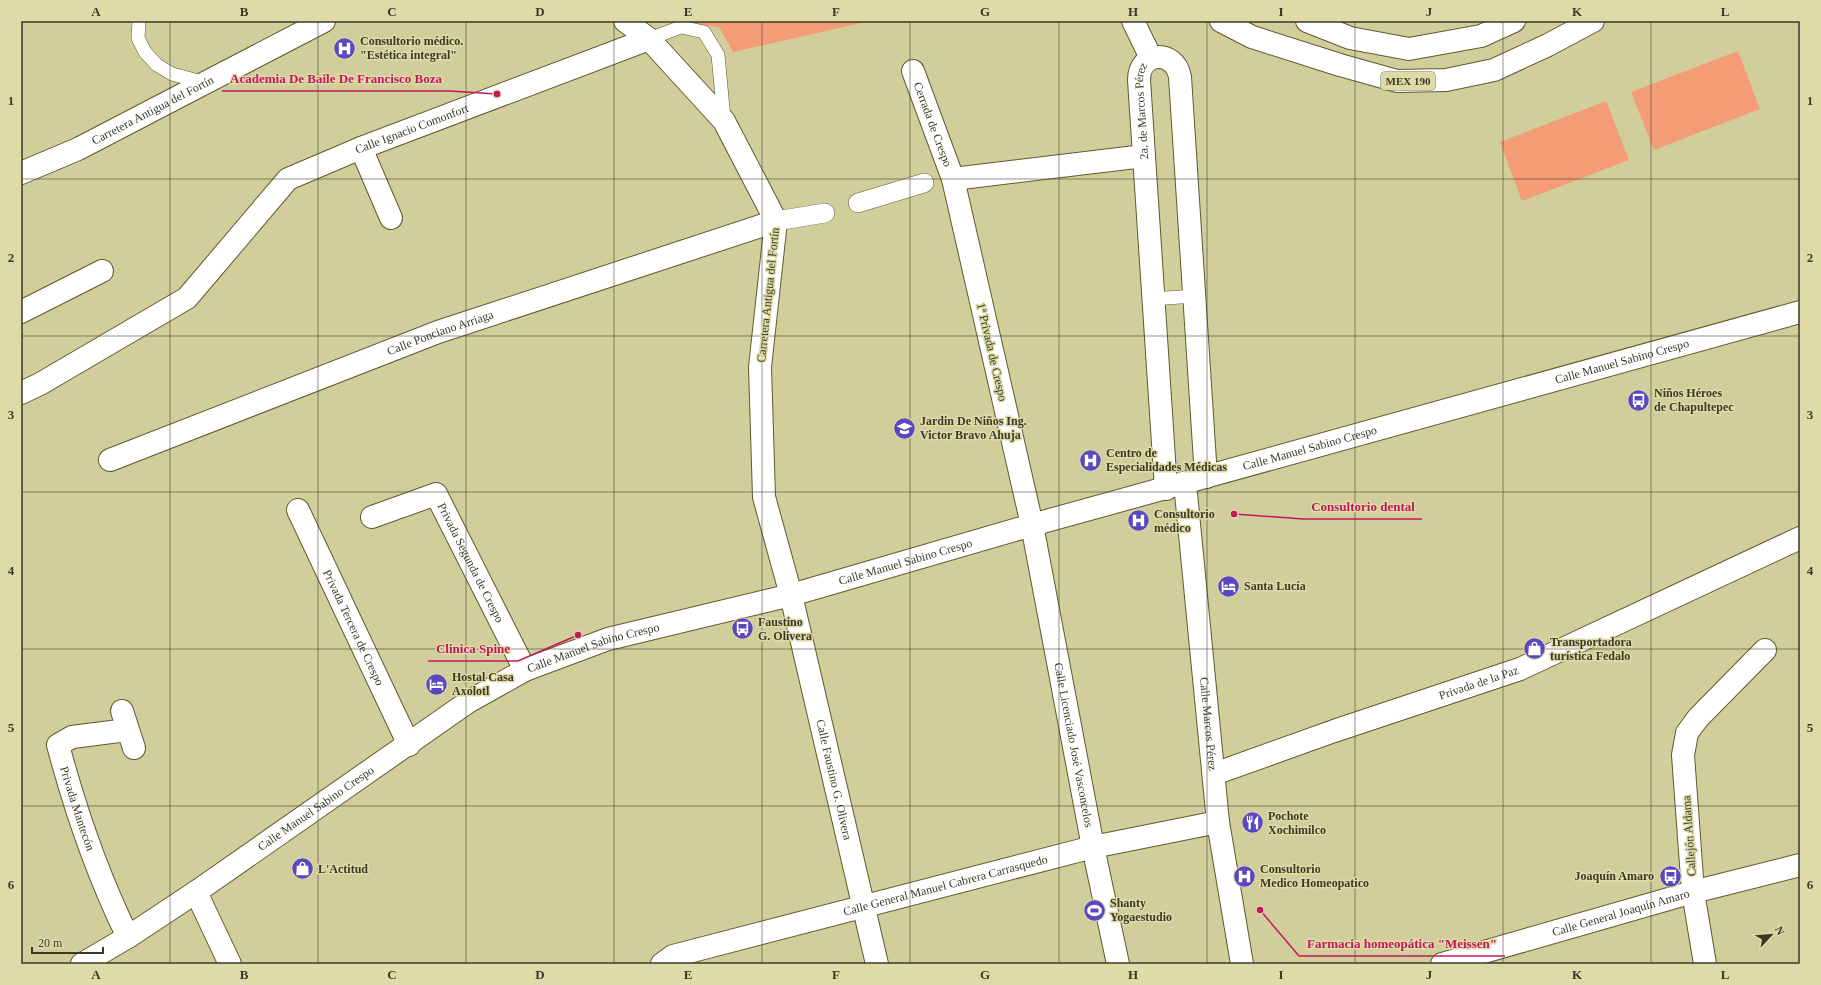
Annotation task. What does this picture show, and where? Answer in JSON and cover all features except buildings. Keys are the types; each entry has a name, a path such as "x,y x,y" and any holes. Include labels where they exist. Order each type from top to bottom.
{"street":[{"name":"Carretera Antigua del Fortín","path":"21,173 78,149 324,21"},
{"name":"Carretera Antigua del Fortín","path":"625,21 649,39 724,121 776,221 760,367 764,497 791,595"},
{"path":"1133,21 1151,58"},
{"name":"MEX 190","path":"1221,21 1252,37 1340,66 1397,81 1446,80 1494,70 1548,45 1593,21"},
{"path":"1307,21 1350,38 1409,49 1481,36 1514,21"},
{"name":"Calle Ignacio Comonfort","path":"30,388 188,298 288,179 361,148 649,39"},
{"name":"2a. de Marcos Pérez","path":"1160,57 1169,59 1175,65 1179,73 1194,296 1186,483 1153,299 1144,156 1139,74 1142,66 1151,58 1160,57"},
{"name":"Cerrada de Crespo","path":"913,71 953,179"},
{"path":"361,148 390,218"},
{"path":"953,179 1144,156"},
{"name":"1ª Privada de Crespo","path":"953,179 1032,525"},
{"path":"851,205 924,183"},
{"path":"776,221 825,213"},
{"name":"Calle Ponciano Arriaga","path":"110,460 438,332 776,221"},
{"path":"21,312 102,271"},
{"name":"Calle Manuel Sabino Crespo","path":"82,964 128,938 196,892 409,745 468,702 525,670 608,639 791,595 1032,525 1800,312"},
{"name":"Calle Marcos Pérez","path":"1186,483 1218,822 1242,964"},
{"name":"Privada Segunda de Crespo","path":"372,517 436,494 525,670"},
{"name":"Privada Tercera de Crespo","path":"298,510 409,745"},
{"name":"Calle Licenciado José Vasconcelos","path":"1032,525 1093,847 1118,964"},
{"name":"Privada de la Paz","path":"1214,774 1520,670 1800,538"},
{"name":"Calle Faustino G. Olivera","path":"791,595 877,964"},
{"name":"Callejón Aldama","path":"1705,964 1703,890 1683,755 1687,733 1698,718 1765,650"},
{"name":"Privada Mantecón","path":"127,730 72,737 58,745 69,786 116,913 128,938"},
{"name":"Calle General Manuel Cabrera Carrasquedo","path":"670,961 1093,847 1218,822"},
{"name":"Calle General Joaquín Amaro","path":"1442,964 1703,890 1800,865"},
{"path":"196,892 230,964"}],"lane":[{"path":"139,21 138,38 145,52 158,65 172,74 206,83"},
{"path":"649,39 681,27 704,32 718,55 724,121"},
{"path":"1153,299 1194,296"}],"shaded area":[{"path":"670,21 870,21 733,52 719,27"},
{"path":"1738,51 1760,109 1654,150 1631,92"},
{"path":"1606,101 1629,160 1522,201 1500,142"}],"place":[{"name":"Consultorio médico. \"Estética integral\"","path":"344,48"},
{"name":"Academia De Baile De Francisco Boza","path":"497,94"},
{"name":"Niños Héroes de Chapultepec","path":"1638,400"},
{"name":"Jardin De Niños Ing. Victor Bravo Ahuja","path":"904,428"},
{"name":"Centro de Especialidades Médicas","path":"1091,460"},
{"name":"Consultorio dental","path":"1234,514"},
{"name":"Consultorio médico","path":"1138,521"},
{"name":"Santa Lucía","path":"1229,586"},
{"name":"Faustino G. Olivera","path":"742,629"},
{"name":"Clinica Spine","path":"578,635"},
{"name":"Transportadora turística Fedalo","path":"1534,649"},
{"name":"Hostal Casa Axolotl","path":"437,684"},
{"name":"Pochote Xochimilco","path":"1252,823"},
{"name":"L'Actitud","path":"302,869"},
{"name":"Consultorio Medico Homeopatico","path":"1244,876"},
{"name":"Joaquín Amaro","path":"1670,876"},
{"name":"Shanty Yogaestudio","path":"1094,910"},
{"name":"Farmacia homeopática \"Meissen\"","path":"1260,910"}]}
